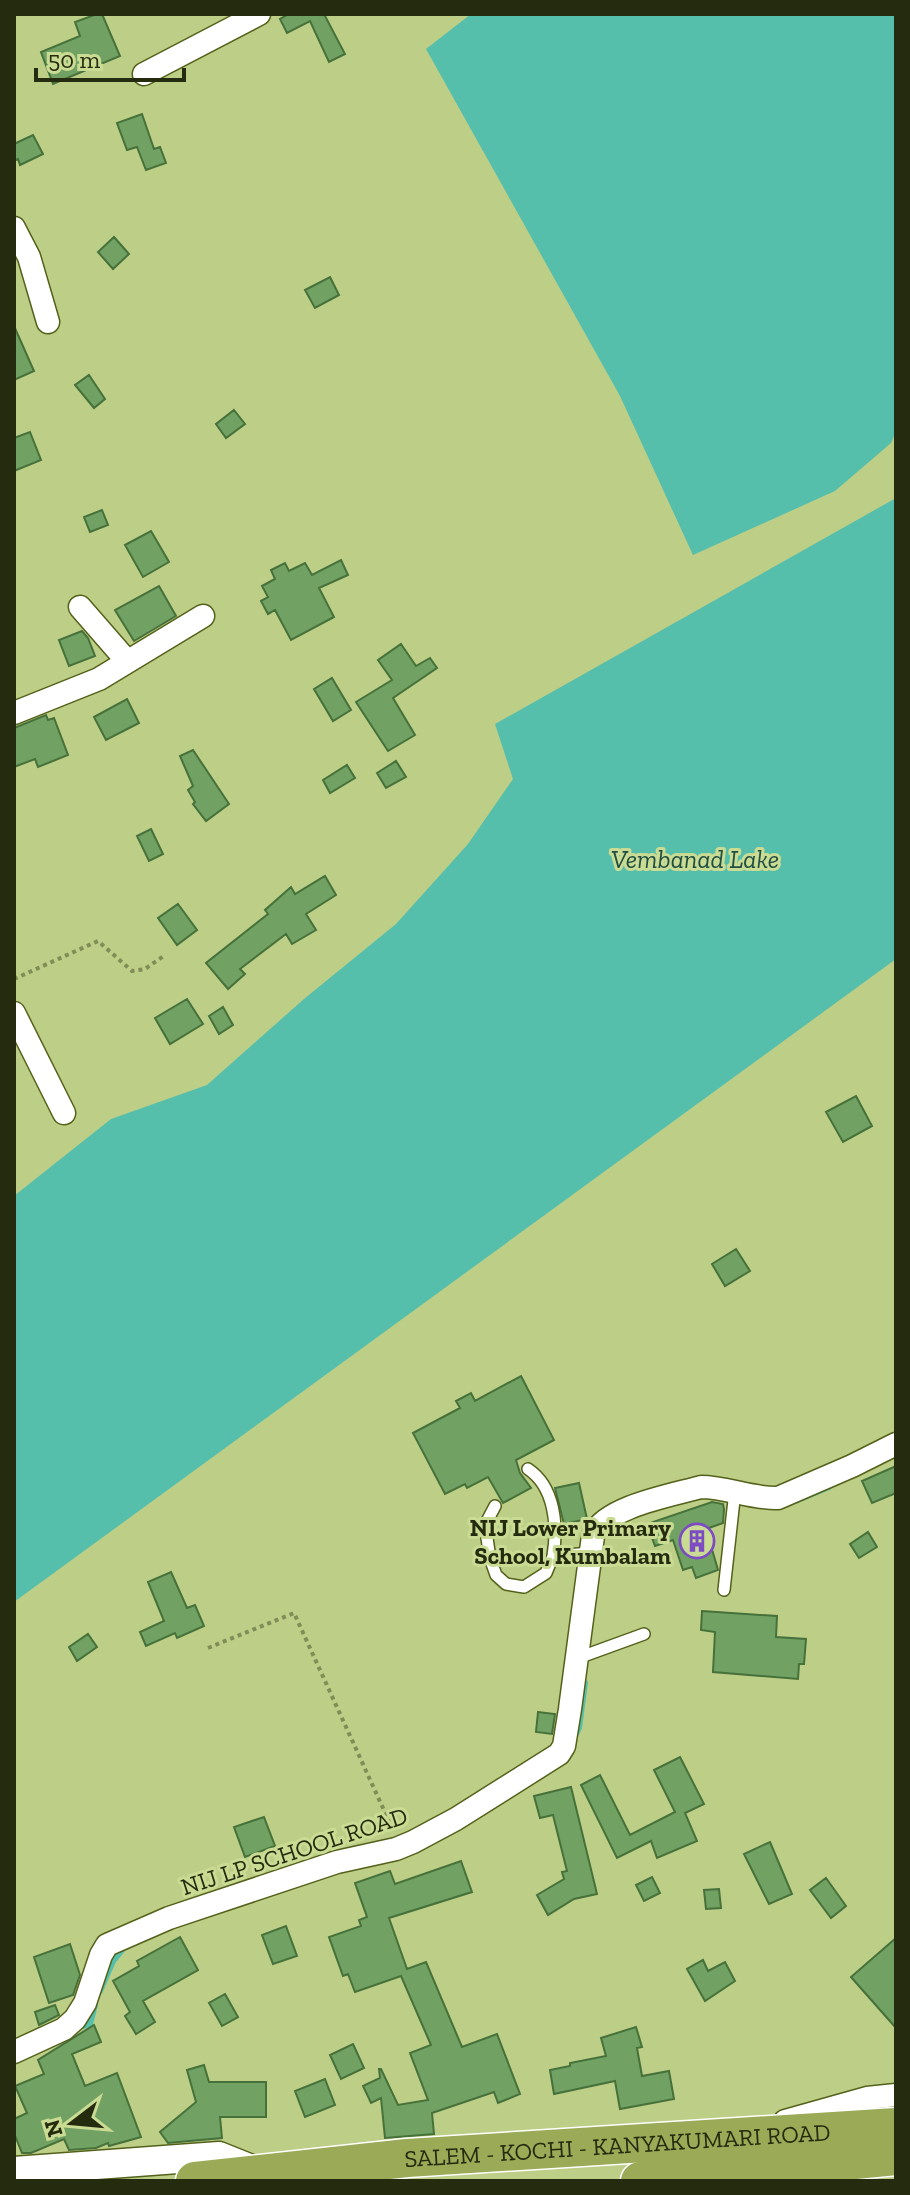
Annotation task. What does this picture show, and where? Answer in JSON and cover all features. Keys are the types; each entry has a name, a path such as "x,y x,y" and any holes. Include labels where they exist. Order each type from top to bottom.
{"highway":[{"name":"SALEM - KOCHI - KANYAKUMARI ROAD","path":"195,2181 262,2177 407,2158 896,2127"},
{"name":"SALEM - KOCHI - KANYAKUMARI ROAD","path":"640,2181 896,2156"}],"street":[{"path":"144,74 259,14"},
{"path":"14,228 29,257 48,322"},
{"path":"80,607 127,661"},
{"path":"14,713 99,679 203,616"},
{"path":"14,1013 64,1113"},
{"name":"NIJ LP SCHOOL ROAD","path":"14,2052 64,2029 75,2019 85,2003 107,1945 169,1918 337,1862 401,1847 456,1819 559,1754 564,1746 595,1530 603,1521 617,1513 701,1487 778,1498 896,1444"},
{"path":"714,2140 867,2098 896,2095"},
{"path":"14,2171 219,2156 262,2177"},
{"path":"686,2175 733,2181"}],"lane":[{"path":"495,1506 485,1525 496,1575 506,1584 524,1587 546,1573 553,1556 555,1532 550,1498 540,1477 528,1469"},
{"path":"724,1590 735,1491"},
{"path":"553,1556 591,1553"},
{"path":"577,1658 644,1634"}],"path":[{"path":"14,979 98,941 132,971 145,969 165,955"},
{"path":"208,1648 294,1613 401,1847"}],"water":[{"path":"471,14 896,14 896,432 891,443 835,491 693,555 620,396 426,49"},
{"name":"Vembanad Lake","path":"896,498 896,959 14,1602 14,1196 111,1119 207,1085 304,999 396,924 468,844 513,779 495,724"}],"building":[{"path":"102,14 120,56 53,84 41,52 80,36 75,22"},
{"path":"289,14 324,14 345,54 329,62 310,21 287,33 280,19"},
{"path":"142,114 154,149 160,147 166,163 146,170 137,147 127,150 117,123"},
{"path":"33,135 43,154 20,165 18,159 14,161 14,144"},
{"path":"114,237 129,254 113,269 98,252"},
{"path":"330,277 339,295 315,308 305,290"},
{"path":"14,326 34,371 14,380"},
{"path":"89,375 105,399 94,408 75,385"},
{"path":"234,410 245,424 226,438 216,424"},
{"path":"30,432 41,460 14,471 14,438"},
{"path":"102,510 108,525 90,532 84,517"},
{"path":"151,531 169,562 143,577 125,545"},
{"path":"341,560 348,575 319,588 334,617 291,640 275,610 268,614 261,601 268,597 262,586 275,579 271,570 285,563 289,571 305,563 312,575"},
{"path":"159,586 176,616 134,641 115,610"},
{"path":"82,631 95,656 69,666 59,640"},
{"path":"401,644 416,666 430,658 437,668 393,698 415,735 388,751 356,702 392,680 378,660"},
{"path":"332,678 351,710 333,721 314,689"},
{"path":"127,699 139,723 106,740 94,717"},
{"path":"46,715 48,720 54,718 68,755 38,767 35,759 14,767 14,728"},
{"path":"193,750 229,804 206,821 193,804 195,802 188,790 193,786 180,756"},
{"path":"396,761 406,777 386,788 377,773"},
{"path":"347,765 355,778 330,793 323,780"},
{"path":"151,829 163,854 149,861 137,836"},
{"path":"325,876 336,895 306,914 316,930 292,944 286,934 240,969 245,974 228,989 206,963 268,914 265,910 291,887 295,894"},
{"path":"178,904 197,930 177,945 158,918"},
{"path":"187,999 203,1024 170,1044 155,1018"},
{"path":"223,1007 233,1025 219,1034 209,1016"},
{"path":"856,1096 872,1126 843,1142 826,1112"},
{"path":"736,1249 750,1271 725,1286 712,1264"},
{"path":"521,1376 554,1440 516,1460 520,1473 531,1488 503,1503 488,1477 467,1488 465,1484 445,1494 413,1433 460,1408 456,1401 471,1393 475,1401"},
{"path":"896,1466 896,1493 872,1503 862,1481"},
{"path":"579,1483 587,1519 564,1524 555,1488"},
{"name":"NIJ Lower Primary School, Kumbalam","path":"712,1502 723,1504 724,1509 723,1523 706,1529 718,1570 696,1578 692,1567 683,1570 673,1540 655,1546 647,1524"},
{"path":"868,1532 877,1547 859,1558 850,1544"},
{"path":"171,1572 187,1608 195,1605 204,1626 177,1638 175,1633 146,1646 140,1632 164,1621 148,1582"},
{"path":"702,1611 777,1616 776,1637 806,1639 804,1664 799,1664 798,1679 713,1672 715,1632 701,1630"},
{"path":"88,1634 97,1647 77,1661 69,1647"},
{"path":"538,1712 555,1714 552,1734 536,1732"},
{"path":"680,1757 704,1804 685,1813 697,1841 657,1858 651,1841 617,1858 581,1785 600,1775 630,1835 675,1812 654,1770"},
{"path":"571,1787 597,1894 574,1899 548,1915 537,1895 564,1879 562,1872 567,1871 553,1815 540,1818 534,1796"},
{"path":"264,1817 275,1846 245,1857 234,1827"},
{"path":"770,1842 792,1894 769,1904 744,1854"},
{"path":"461,1861 472,1892 389,1918 407,1969 426,1962 462,2047 497,2034 520,2094 498,2103 494,2092 432,2113 434,2134 385,2138 381,2098 371,2103 363,2086 380,2078 381,2069 398,2105 428,2100 410,2053 431,2045 401,1976 355,1992 348,1974 343,1976 329,1937 361,1926 359,1920 367,1917 355,1883 390,1871 395,1884"},
{"path":"652,1877 660,1893 644,1901 636,1885"},
{"path":"826,1878 846,1906 831,1918 810,1890"},
{"path":"719,1889 721,1908 706,1909 704,1890"},
{"path":"286,1926 297,1956 273,1964 262,1935"},
{"path":"180,1937 198,1970 143,2001 155,2022 136,2034 125,2016 130,2012 113,1981 139,1966 137,1961"},
{"path":"896,1938 896,2028 851,1977"},
{"path":"70,1944 80,1975 73,1995 49,2003 34,1957"},
{"path":"703,1960 708,1971 725,1962 735,1981 705,2001 687,1969"},
{"path":"225,1994 238,2017 222,2026 209,2003"},
{"path":"55,2005 59,2015 39,2025 35,2012"},
{"path":"94,2025 101,2042 72,2054 85,2086 117,2073 141,2137 109,2146 108,2143 96,2148 69,2150 64,2139 31,2153 22,2153 14,2133 14,2119 27,2113 15,2086 44,2074 38,2060"},
{"path":"636,2027 642,2047 637,2048 642,2076 669,2071 674,2099 620,2109 615,2081 554,2094 550,2070 606,2056 601,2038"},
{"path":"353,2044 364,2068 341,2079 330,2055"},
{"path":"204,2065 209,2082 266,2082 266,2117 220,2117 222,2138 168,2143 160,2132 196,2102 187,2070"},
{"path":"325,2079 335,2105 305,2117 295,2091"}],"waterway":[{"path":"795,1501 829,1487"},
{"path":"574,1738 579,1728 585,1683"},
{"path":"100,1991 113,1961 126,1945"},
{"path":"77,2028 90,2024 95,2005"}],"place":[{"name":"NIJ Lower Primary School, Kumbalam","path":"697,1541"}]}
